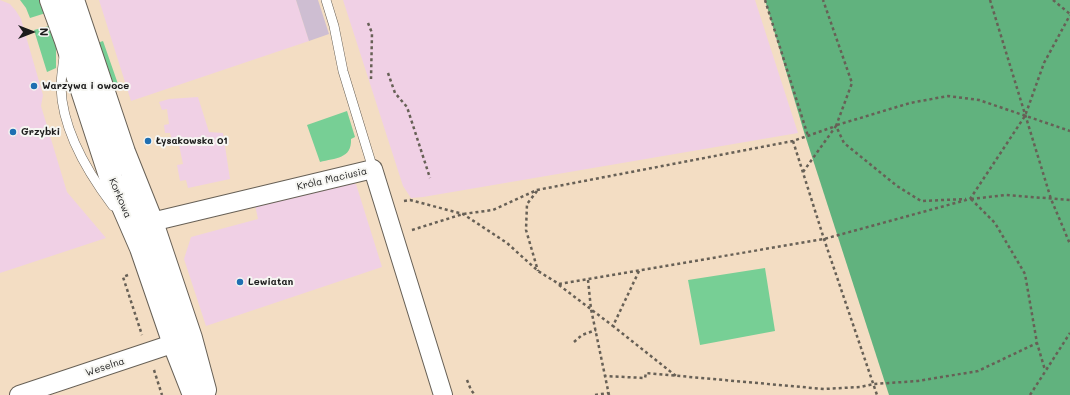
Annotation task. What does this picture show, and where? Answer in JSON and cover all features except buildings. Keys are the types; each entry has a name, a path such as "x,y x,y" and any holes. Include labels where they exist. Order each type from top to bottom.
{"street":[{"name":"Korkowa","path":"51,0 111,179 142,224"},
{"name":"Korkowa","path":"73,0 124,152 142,224 183,341 206,395"},
{"name":"Króla Maciusia","path":"142,224 373,169 443,395"},
{"name":"Korkowa","path":"183,341 194,395"},
{"name":"Weselna","path":"19,395 183,341"}],"lane":[{"path":"326,0 334,26 342,71 373,169"}],"path":[{"path":"765,0 808,136"},
{"path":"803,172 836,126 852,83 824,0"},
{"path":"990,0 1052,199 1070,244"},
{"path":"559,284 824,240 970,199 1025,116 1044,63 1070,15 1053,0"},
{"path":"368,23 372,33 371,79"},
{"path":"388,73 395,93 407,107 430,178"},
{"path":"394,236 463,214 493,210 537,190 793,141 910,103 948,96 979,100 1070,131"},
{"path":"836,126 844,143 897,186 921,201 970,199 1006,195 1070,200"},
{"path":"793,141 824,240 877,395"},
{"path":"537,190 527,204 526,230 538,271"},
{"path":"970,199 995,223 1025,274 1037,343 1046,370"},
{"path":"399,201 410,200 463,214 507,243 538,271 559,284 677,377"},
{"path":"613,326 639,271"},
{"path":"588,280 591,309 609,394 595,395"},
{"path":"574,342 582,335 596,330"},
{"path":"1030,395 1070,333"},
{"path":"605,376 645,378 646,373 824,390 860,387 874,384 918,381 978,371 1037,343"},
{"path":"467,380 475,395"}],"shaded area":[{"path":"0,0 10,4 21,19 43,95 41,106 67,192 106,238 0,273"},
{"path":"99,0 296,0 309,41 131,101"},
{"path":"296,0 318,0 329,34 309,41"},
{"path":"343,0 755,0 798,133 411,198 403,186"},
{"path":"198,97 209,132 223,133 230,179 188,188 186,180 180,181 177,165 183,164 179,145 173,145 170,133 165,133 164,125 169,124 167,109 162,110 159,102 169,99"},
{"path":"351,183 356,184 382,267 206,326 184,259 191,237 258,219 255,205"}],"green space":[{"path":"20,0 43,0 49,12 30,18 26,8"},
{"path":"765,0 1070,0 1070,395 889,395 804,132"},
{"path":"53,25 56,40 56,68 47,72 34,30"},
{"path":"103,41 118,84 110,81 94,44"},
{"path":"347,111 355,137 351,139 351,146 349,150 342,156 320,162 307,125"},
{"path":"765,268 775,331 700,345 688,280"}],"place":[{"name":"Warzywa i owoce","path":"34,86"},
{"name":"Grzybki","path":"13,132"},
{"name":"Łysakowska 01","path":"148,141"},
{"name":"Lewiatan","path":"240,282"}]}
